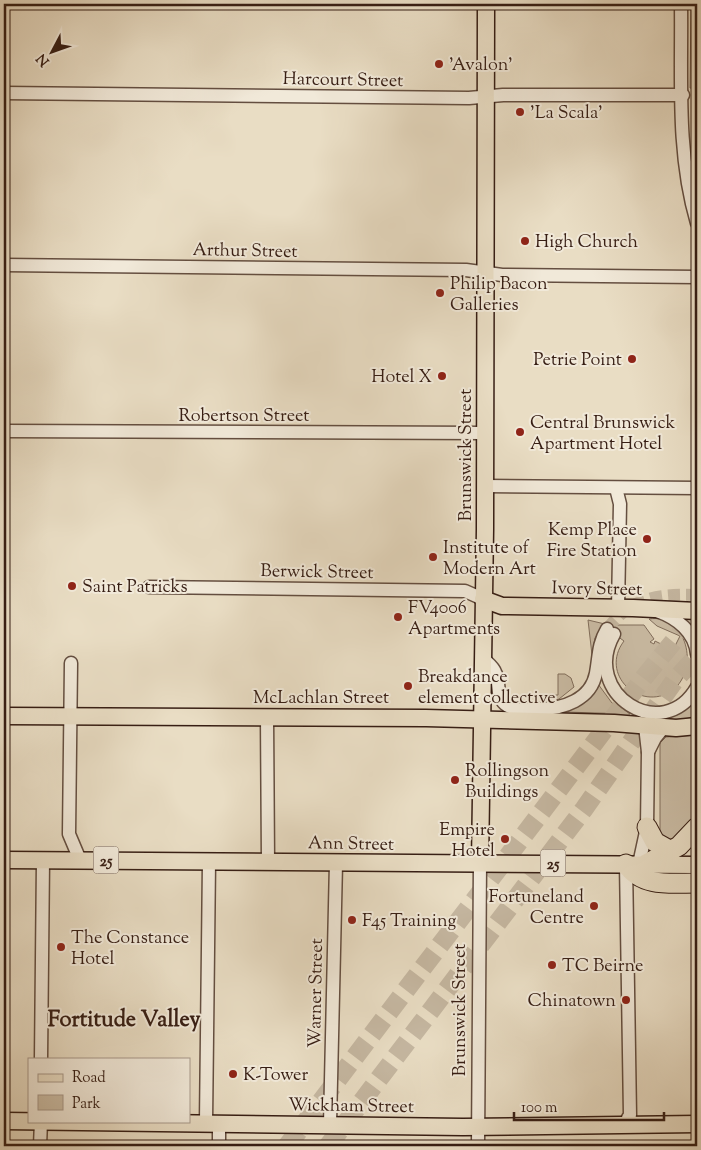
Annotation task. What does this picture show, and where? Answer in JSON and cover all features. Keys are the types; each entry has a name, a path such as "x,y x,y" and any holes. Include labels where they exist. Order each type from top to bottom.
{"highway":[{"path":"647,827 655,842 671,851"},
{"name":"25","path":"637,864 671,851 686,841 697,827"},
{"path":"637,864 634,875 649,881 697,883"}],"main road":[{"name":"Brunswick Street","path":"480,863 485,486 486,4"},
{"name":"Ivory Street","path":"483,599 502,606 697,611"},
{"name":"McLachlan Street","path":"4,716 482,719 614,723 685,728 697,726"},
{"name":"Ann Street","path":"4,860 697,865"},
{"name":"Wickham Street","path":"4,1121 28,1122"},
{"name":"Wickham Street","path":"41,1122 213,1122 478,1127 628,1121 697,1124"}],"street":[{"path":"682,4 684,161 690,199 697,223"},
{"name":"Harcourt Street","path":"4,93 486,96 683,95"},
{"name":"Arthur Street","path":"4,265 466,270 520,276 697,277"},
{"name":"Robertson Street","path":"4,431 484,433"},
{"path":"485,486 697,488"},
{"path":"616,488 620,504 618,608"},
{"name":"Berwick Street","path":"149,586 465,591 483,599"},
{"name":"Ivory Street","path":"652,609 664,614 685,628 694,641 697,654"},
{"path":"482,657 495,672 499,695 507,706 516,709 563,706 579,699 590,688 595,676 599,646 611,631 608,649 608,674 616,694 625,704 649,713 667,711 682,703 697,687"},
{"path":"71,663 69,834 80,860"},
{"path":"267,717 268,862"},
{"path":"628,1121 630,1115 628,1096 626,938 637,864 647,827 648,752 644,726"},
{"path":"648,752 655,737 664,727"},
{"path":"41,1058 43,860"},
{"path":"208,862 213,1122 219,1146"},
{"name":"Warner Street","path":"330,1124 336,863"},
{"name":"Brunswick Street","path":"478,1146 480,863"},
{"path":"40,1146 41,1122"}],"green space":[{"path":"691,4 697,4 697,89 690,88"},
{"path":"649,619 662,619 672,624 680,633 685,644 687,657 686,669 681,681 672,691 659,696 647,697 636,693 626,686 620,677 616,666 618,653 624,641 603,626 595,638 592,655 588,620 609,625 644,625 654,639 650,642 654,644 655,641 673,650 680,636 657,626"},
{"path":"558,674 565,674 571,678 574,687 559,699 547,703 547,695 558,695"},
{"path":"598,684 612,703 630,714 565,712 588,699"},
{"path":"697,695 697,715 683,720 664,720 664,716"},
{"path":"697,735 697,808 689,825 670,841 660,836 660,743 666,737"}],"tunnel":[{"path":"607,629 617,618 637,603 671,595 697,595"},
{"path":"287,1146 646,675 697,613"},
{"path":"328,1146 584,809 675,680 697,656"}],"place":[{"name":"'Avalon'","path":"439,64"},
{"name":"'La Scala'","path":"520,112"},
{"name":"High Church","path":"525,241"},
{"name":"Philip Bacon Galleries","path":"440,293"},
{"name":"Petrie Point","path":"632,359"},
{"name":"Hotel X","path":"442,376"},
{"name":"Central Brunswick Apartment Hotel","path":"520,432"},
{"name":"Kemp Place Fire Station","path":"647,539"},
{"name":"Institute of Modern Art","path":"433,557"},
{"name":"Saint Patricks","path":"72,586"},
{"name":"FV4006 Apartments","path":"398,617"},
{"name":"Breakdance element collective","path":"408,686"},
{"name":"Rollingson Buildings","path":"455,780"},
{"name":"Empire Hotel","path":"505,839"},
{"name":"Fortuneland Centre","path":"594,906"},
{"name":"F45 Training","path":"352,920"},
{"name":"The Constance Hotel","path":"61,947"},
{"name":"TC Beirne","path":"552,965"},
{"name":"Chinatown","path":"626,1000"},
{"name":"K-Tower","path":"233,1074"}],"district":[{"name":"Fortitude Valley","path":"124,1018"}]}
